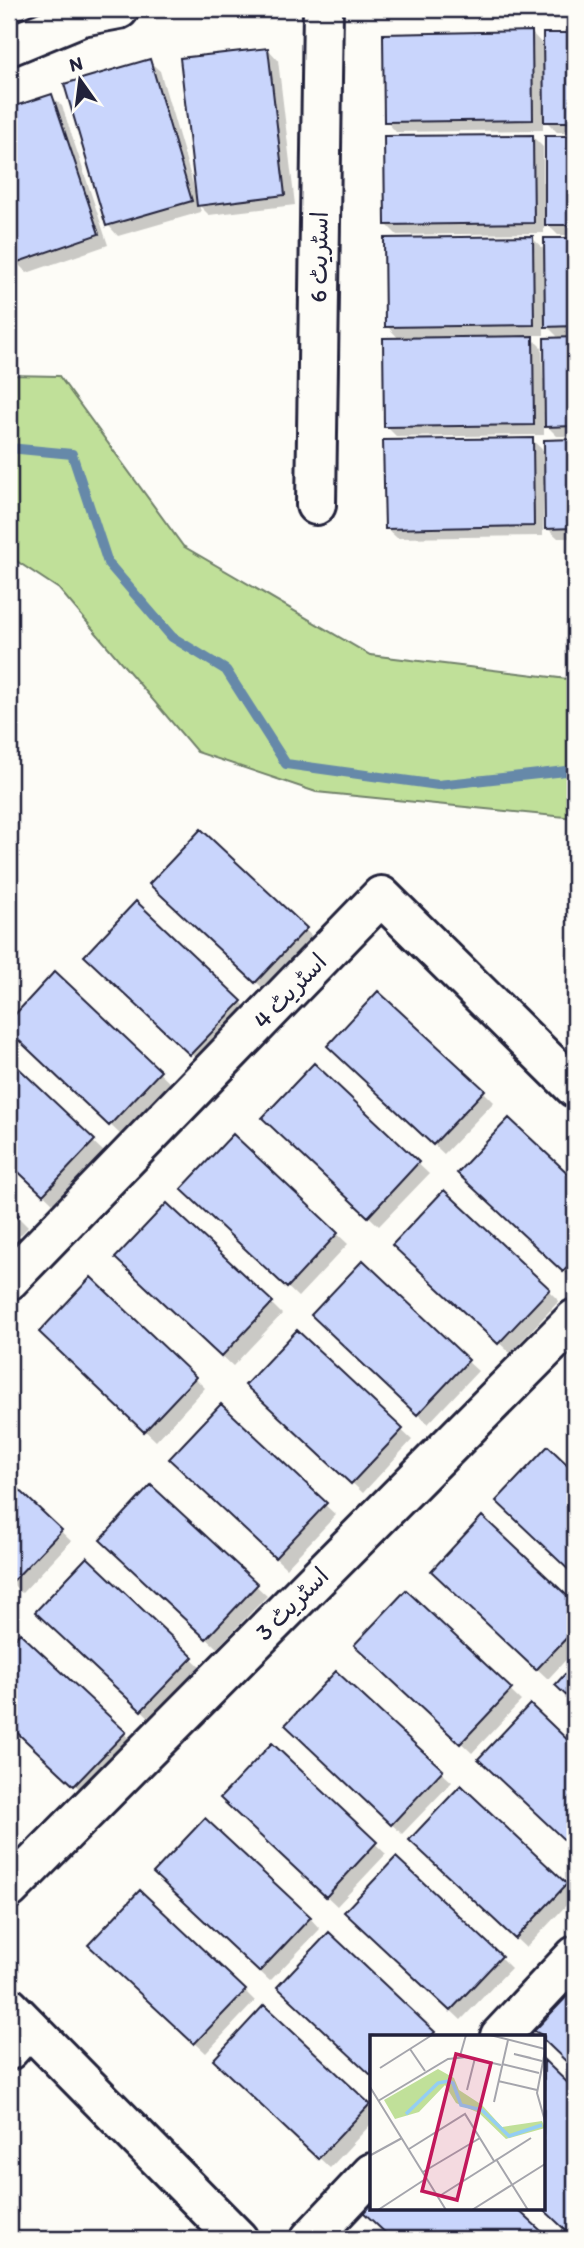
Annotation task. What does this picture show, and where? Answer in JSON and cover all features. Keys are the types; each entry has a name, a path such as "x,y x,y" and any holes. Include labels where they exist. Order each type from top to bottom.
{"street":[{"path":"9,46 82,16 119,9"},
{"name":"اسٹریٹ 6","path":"316,505 323,9"},
{"name":"اسٹریٹ 4","path":"9,1280 381,896 575,1087"},
{"name":"اسٹریٹ 3","path":"9,1889 575,1319"},
{"path":"501,2035 575,1956"},
{"path":"16,2028 238,2239"},
{"path":"310,2239 370,2175"}],"green space":[{"path":"9,375 59,376 183,546 370,655 575,680 575,818 316,792 197,752 59,589 9,556"}],"building":[{"path":"532,31 533,120 384,122 383,34"},
{"path":"543,33 575,33 575,122 544,122"},
{"path":"268,48 285,195 197,206 180,58"},
{"path":"150,59 192,201 106,226 64,84"},
{"path":"52,94 99,234 15,263 9,246 9,108"},
{"path":"533,135 534,223 385,225 384,136"},
{"path":"545,136 575,136 575,225 545,225"},
{"path":"533,236 534,325 385,327 384,238"},
{"path":"544,238 575,238 575,326 545,327"},
{"path":"533,336 534,425 384,427 383,338"},
{"path":"575,337 575,426 545,427 544,338"},
{"path":"533,438 534,526 385,529 383,440"},
{"path":"575,439 575,528 545,529 544,440"},
{"path":"201,829 307,928 255,983 149,884"},
{"path":"136,901 242,1001 190,1055 84,956"},
{"path":"55,971 161,1071 109,1126 9,1031 9,1021"},
{"path":"378,991 485,1090 433,1145 327,1046"},
{"path":"9,1059 95,1140 43,1195 9,1163"},
{"path":"314,1063 419,1162 368,1217 262,1118"},
{"path":"509,1118 575,1180 575,1259 563,1272 457,1173"},
{"path":"233,1134 338,1233 287,1288 181,1189"},
{"path":"444,1190 550,1289 498,1344 392,1245"},
{"path":"167,1203 273,1302 221,1357 115,1258"},
{"path":"9,1205 19,1215 9,1226"},
{"path":"363,1260 469,1360 417,1415 311,1315"},
{"path":"91,1277 196,1377 144,1432 39,1332"},
{"path":"297,1330 403,1429 351,1484 245,1385"},
{"path":"221,1404 327,1503 275,1558 169,1459"},
{"path":"548,1446 575,1472 575,1576 496,1501"},
{"path":"9,1480 62,1530 10,1584 9,1583"},
{"path":"151,1485 258,1584 206,1639 100,1540"},
{"path":"482,1516 575,1603 575,1629 536,1670 431,1571"},
{"path":"87,1557 193,1657 141,1711 35,1612"},
{"path":"406,1590 512,1689 460,1744 354,1645"},
{"path":"20,1633 126,1732 74,1786 9,1725 9,1645"},
{"path":"575,1663 575,1704 555,1685"},
{"path":"336,1671 443,1770 391,1825 285,1725"},
{"path":"530,1704 575,1747 575,1850 478,1759"},
{"path":"272,1743 377,1842 326,1897 220,1798"},
{"path":"461,1785 567,1884 515,1939 409,1840"},
{"path":"205,1818 311,1917 259,1972 153,1873"},
{"path":"396,1857 502,1956 450,2011 344,1912"},
{"path":"140,1890 246,1990 194,2044 88,1945"},
{"path":"329,1932 435,2032 432,2035 370,2035 370,2074 277,1987"},
{"path":"575,1988 575,2070 546,2042 546,2035 534,2031"},
{"path":"264,2005 370,2104 318,2159 213,2060"},
{"path":"546,2062 575,2090 575,2239 544,2210"},
{"path":"370,2202 370,2210 518,2210 550,2239 392,2239 362,2211"}],"waterway":[{"path":"9,448 72,454 108,563 172,637 226,670 286,764 438,785 575,770"}]}
